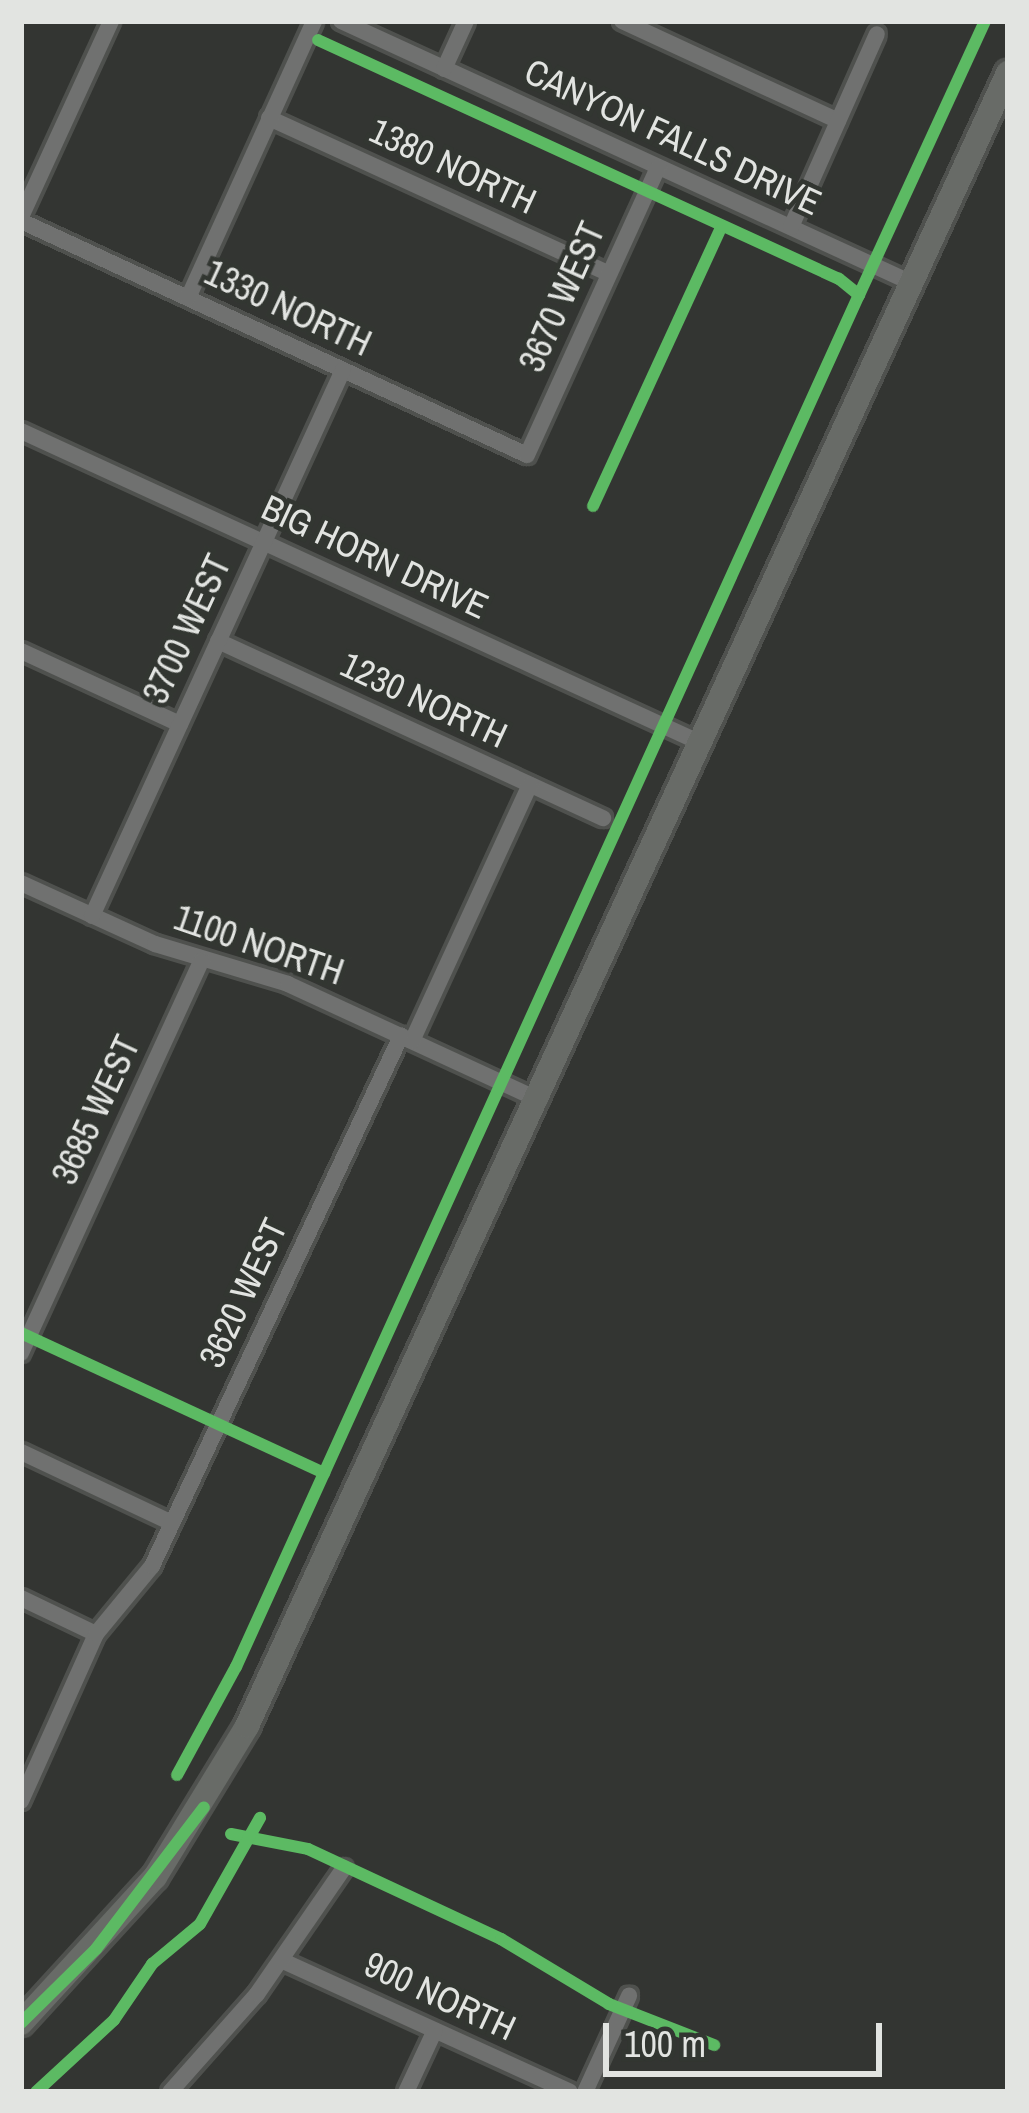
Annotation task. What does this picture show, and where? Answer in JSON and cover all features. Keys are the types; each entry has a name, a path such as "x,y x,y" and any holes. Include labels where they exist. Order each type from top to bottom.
{"street":[{"path":"21,219 111,21"},
{"path":"188,298 314,21"},
{"name":"CANYON FALLS DRIVE","path":"341,21 912,283"},
{"path":"444,69 466,21"},
{"path":"622,21 838,121"},
{"path":"790,227 878,34"},
{"path":"21,2023 96,1949 204,1807 539,1100 1008,73"},
{"name":"1380 NORTH","path":"269,118 609,274"},
{"name":"3670 WEST","path":"527,455 658,167"},
{"name":"1330 NORTH","path":"21,219 527,455"},
{"name":"3700 WEST","path":"92,916 343,370"},
{"name":"BIG HORN DRIVE","path":"21,431 701,743"},
{"name":"1230 NORTH","path":"218,641 603,818"},
{"path":"21,651 180,724"},
{"name":"3620 WEST","path":"21,1802 96,1634 152,1565 530,784"},
{"name":"1100 NORTH","path":"21,884 201,961 264,975 539,1100"},
{"name":"3685 WEST","path":"21,1353 201,961"},
{"path":"21,1452 172,1523"},
{"path":"21,1598 96,1634"},
{"path":"170,2092 283,1961 344,1868"},
{"name":"900 NORTH","path":"283,1961 570,2092"},
{"path":"585,2092 629,1996"},
{"path":"406,2092 434,2030"}],"cycle path":[{"path":"859,295 985,21"},
{"path":"177,1775 236,1667 859,295 839,279 318,40"},
{"path":"593,506 722,226"},
{"path":"21,1333 324,1473"},
{"path":"21,2023 96,1949 204,1807"},
{"path":"36,2092 114,2020 152,1964 200,1924 260,1818"},
{"path":"231,1834 308,1849 501,1939 609,2004 714,2045"}]}
